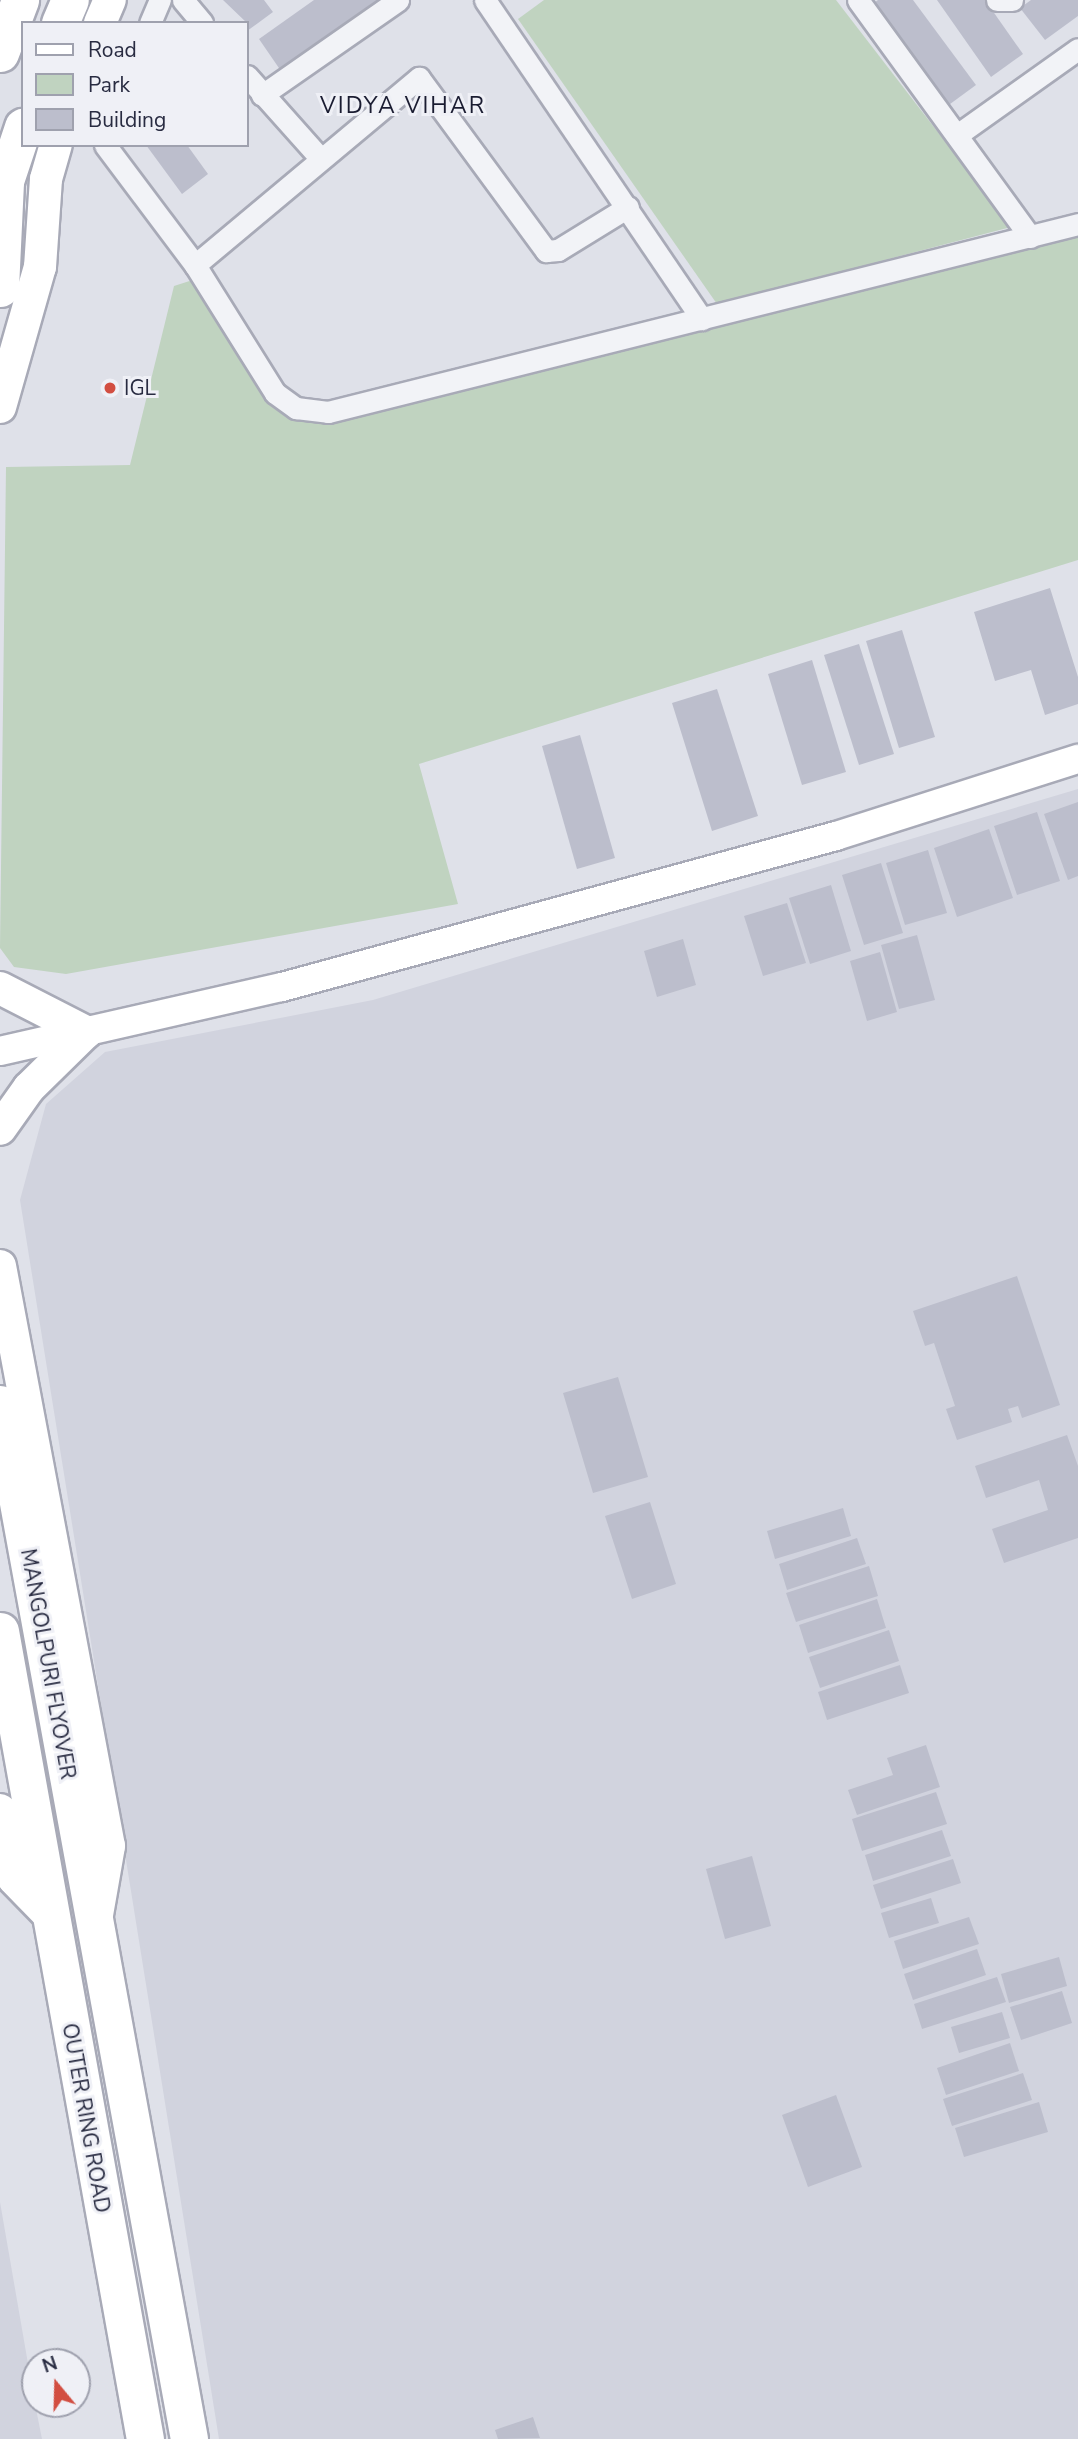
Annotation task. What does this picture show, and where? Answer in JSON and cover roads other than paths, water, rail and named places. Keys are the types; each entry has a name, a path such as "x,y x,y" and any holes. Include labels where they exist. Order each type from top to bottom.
{"highway":[{"path":"61,21 70,0"},
{"path":"0,288 2,189 21,133"},
{"name":"MANGOLPURI FLYOVER","path":"0,1404 95,1924"},
{"name":"MANGOLPURI FLYOVER","path":"0,1631 17,1814 48,1914"},
{"name":"OUTER RING ROAD","path":"48,1914 145,2439"},
{"name":"OUTER RING ROAD","path":"95,1924 189,2439"}],"main road":[{"path":"101,21 110,0"},
{"path":"0,407 40,267 46,179 55,147"},
{"path":"0,988 86,1032 29,1088 0,1129"},
{"path":"0,1266 3,1298 108,1846 95,1924"}],"street":[{"path":"151,21 160,0"},
{"path":"183,0 200,21"},
{"path":"262,95 397,0"},
{"path":"485,0 702,319"},
{"path":"858,0 1030,237"},
{"path":"997,0 1012,0"},
{"path":"957,135 1078,48"},
{"path":"248,77 320,158"},
{"path":"195,265 320,158 422,78 546,251 558,250 628,207"},
{"path":"106,147 195,265 275,394 296,408 328,412 1078,224"},
{"path":"0,1051 282,987 810,844 1078,759"}],"place":[{"name":"IGL","path":"110,388"}],"district":[{"name":"VIDYA VIHAR","path":"403,106"}]}
